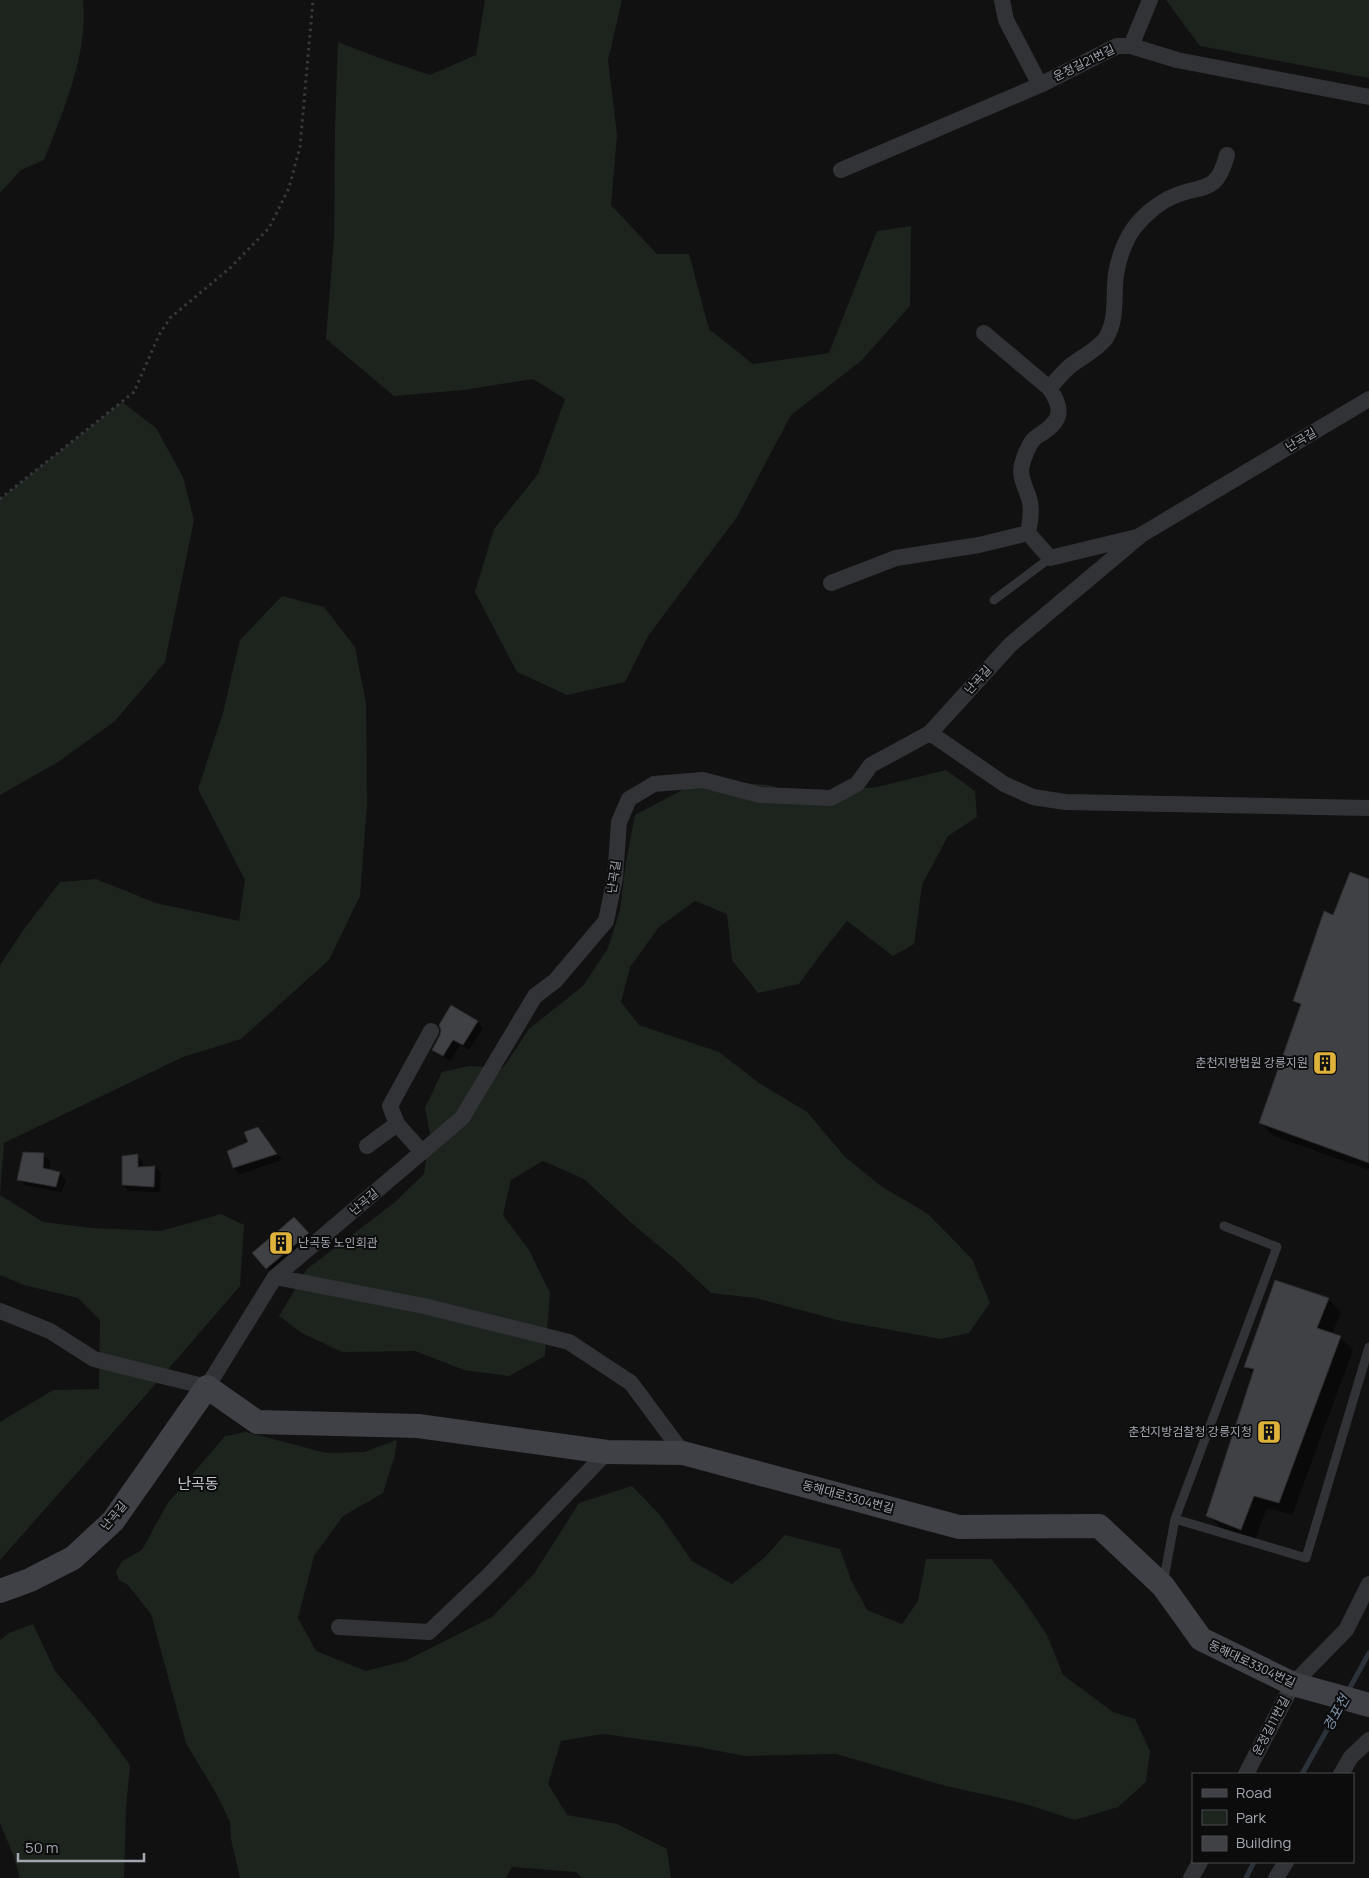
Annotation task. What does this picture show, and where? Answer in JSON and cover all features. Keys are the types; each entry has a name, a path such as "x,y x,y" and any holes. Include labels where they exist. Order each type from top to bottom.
{"street":[{"path":"1002,0 1006,20 1040,85"},
{"path":"1131,46 1150,0"},
{"name":"운정길21번길","path":"842,170 1040,85 1117,46 1131,46 1177,60 1369,97"},
{"path":"1049,388 1071,366 1085,357 1106,338 1112,322 1116,301 1116,274 1121,255 1134,228 1155,207 1172,197 1205,188 1216,182 1223,170 1227,155"},
{"path":"984,333 1049,388 1055,397 1059,410 1058,420 1033,439 1022,462 1021,474 1031,508 1028,533 1050,558 1141,536"},
{"name":"난곡길","path":"0,1591 30,1580 73,1558 113,1522 207,1387 275,1277 462,1118 535,996 555,981 606,921 615,878 619,822 629,799 654,784 703,780 760,796 831,798 857,784 871,765 930,733 1011,644 1141,536 1369,399"},
{"path":"831,583 896,558 979,544 1028,533"},
{"path":"930,733 1004,784 1033,797 1065,802 1369,808"},
{"path":"422,1152 397,1124 390,1106 430,1031"},
{"path":"367,1146 397,1124"},
{"path":"275,1277 424,1306 569,1342 631,1383 683,1453"},
{"path":"0,1311 50,1330 94,1359 207,1387"},
{"name":"동해대로3304번길","path":"207,1387 257,1422 418,1426 607,1452 683,1453 959,1526 1099,1526 1163,1586 1201,1639 1293,1684 1369,1705"},
{"path":"339,1627 429,1632 488,1576 607,1452"},
{"name":"운정길11번길","path":"1247,1773 1293,1684 1346,1630 1369,1584"},
{"path":"1342,1773 1352,1757 1369,1740"},
{"path":"1191,1878 1199,1863"},
{"path":"1276,1878 1285,1863"}],"lane":[{"path":"994,600 1050,558"},
{"path":"1163,1586 1175,1519 1277,1247 1224,1226"},
{"path":"1175,1519 1306,1558 1369,1348"}],"path":[{"path":"0,499 134,392 160,334 170,318 230,268 268,228 289,188 300,147 313,0"}],"green space":[{"path":"0,0 83,0 84,21 82,41 73,82 44,160 21,170 0,193"},
{"path":"485,0 622,0 608,60 617,135 611,205 657,254 689,254 709,329 753,364 829,353 877,231 911,226 910,306 861,361 791,415 737,517 648,636 625,682 567,695 517,672 475,592 494,529 538,474 565,399 533,379 463,390 394,396 326,339 334,238 338,42 430,75 476,55"},
{"path":"1166,0 1369,0 1369,78 1200,46"},
{"path":"122,402 156,428 183,477 194,520 165,662 115,721 58,762 0,795 0,499"},
{"path":"282,596 324,607 355,647 366,703 367,804 360,896 329,960 241,1039 183,1057 4,1143 0,1195 0,965 24,929 60,882 96,879 156,903 239,921 245,880 198,789 223,713 240,640"},
{"path":"946,770 975,791 977,817 948,836 922,885 914,944 893,956 847,921 799,984 758,993 732,960 727,914 695,901 659,927 630,967 621,1002 639,1025 719,1052 759,1083 807,1112 845,1157 881,1186 928,1214 972,1259 990,1303 969,1333 941,1339 841,1321 755,1298 711,1293 584,1179 543,1161 511,1180 503,1215 529,1250 550,1293 545,1356 509,1376 464,1370 415,1351 342,1352 302,1333 279,1316 307,1269 394,1203 424,1174 430,1134 425,1108 442,1072 469,1066 503,1068 529,1029 583,986 608,948 620,910 626,862 635,815 701,780 768,785 799,794 877,787"},
{"path":"0,1195 43,1222 92,1228 161,1231 221,1214 244,1225 240,1286 0,1560 0,1422 53,1390 99,1389 100,1320 78,1298 24,1285 0,1275"},
{"path":"246,1432 326,1453 364,1452 397,1440 395,1455 383,1493 343,1516 314,1556 298,1618 316,1651 366,1671 405,1661 492,1617 534,1574 579,1503 632,1486 660,1515 692,1561 732,1584 764,1558 785,1535 840,1549 851,1580 867,1610 902,1624 918,1601 926,1559 991,1559 1023,1599 1047,1635 1063,1675 1113,1712 1135,1719 1150,1751 1146,1782 1118,1807 1075,1820 1022,1803 946,1786 836,1754 744,1756 699,1747 603,1734 561,1741 548,1784 567,1815 617,1824 667,1849 671,1878 582,1878 576,1872 512,1867 506,1878 240,1878 231,1839 230,1822 217,1795 186,1743 151,1614 128,1585 119,1580 116,1572 122,1561 142,1550 167,1504 225,1436"},
{"path":"33,1624 55,1671 95,1718 130,1765 126,1809 124,1878 20,1878 14,1857 0,1823 0,1640 9,1633"}],"building":[{"name":"춘천지방법원 강릉지원","path":"1350,872 1369,879 1369,1163 1259,1123 1301,1004 1293,1001 1324,911 1333,915"},
{"path":"451,1005 478,1021 463,1045 453,1040 443,1056 432,1050 440,1035 439,1025"},
{"path":"258,1127 277,1154 233,1168 227,1151 248,1142 244,1132"},
{"path":"23,1152 44,1153 43,1168 60,1172 56,1187 17,1180"},
{"path":"138,1154 138,1167 155,1166 154,1187 122,1185 122,1156"},
{"name":"난곡동 노인회관","path":"294,1217 309,1233 266,1269 252,1253"},
{"name":"춘천지방검찰청 강릉지청","path":"1275,1280 1329,1298 1317,1328 1341,1336 1279,1503 1254,1496 1241,1530 1206,1516 1254,1369 1244,1367"}],"waterway":[{"name":"경포천","path":"1347,1693 1369,1653"},
{"name":"경포천","path":"1303,1773 1341,1705"},
{"name":"경포천","path":"1246,1878 1254,1863"}],"place":[{"name":"춘천지방법원 강릉지원","path":"1325,1063"},
{"name":"난곡동 노인회관","path":"281,1243"},
{"name":"춘천지방검찰청 강릉지청","path":"1269,1432"}],"district":[{"name":"난곡동","path":"198,1484"}]}
